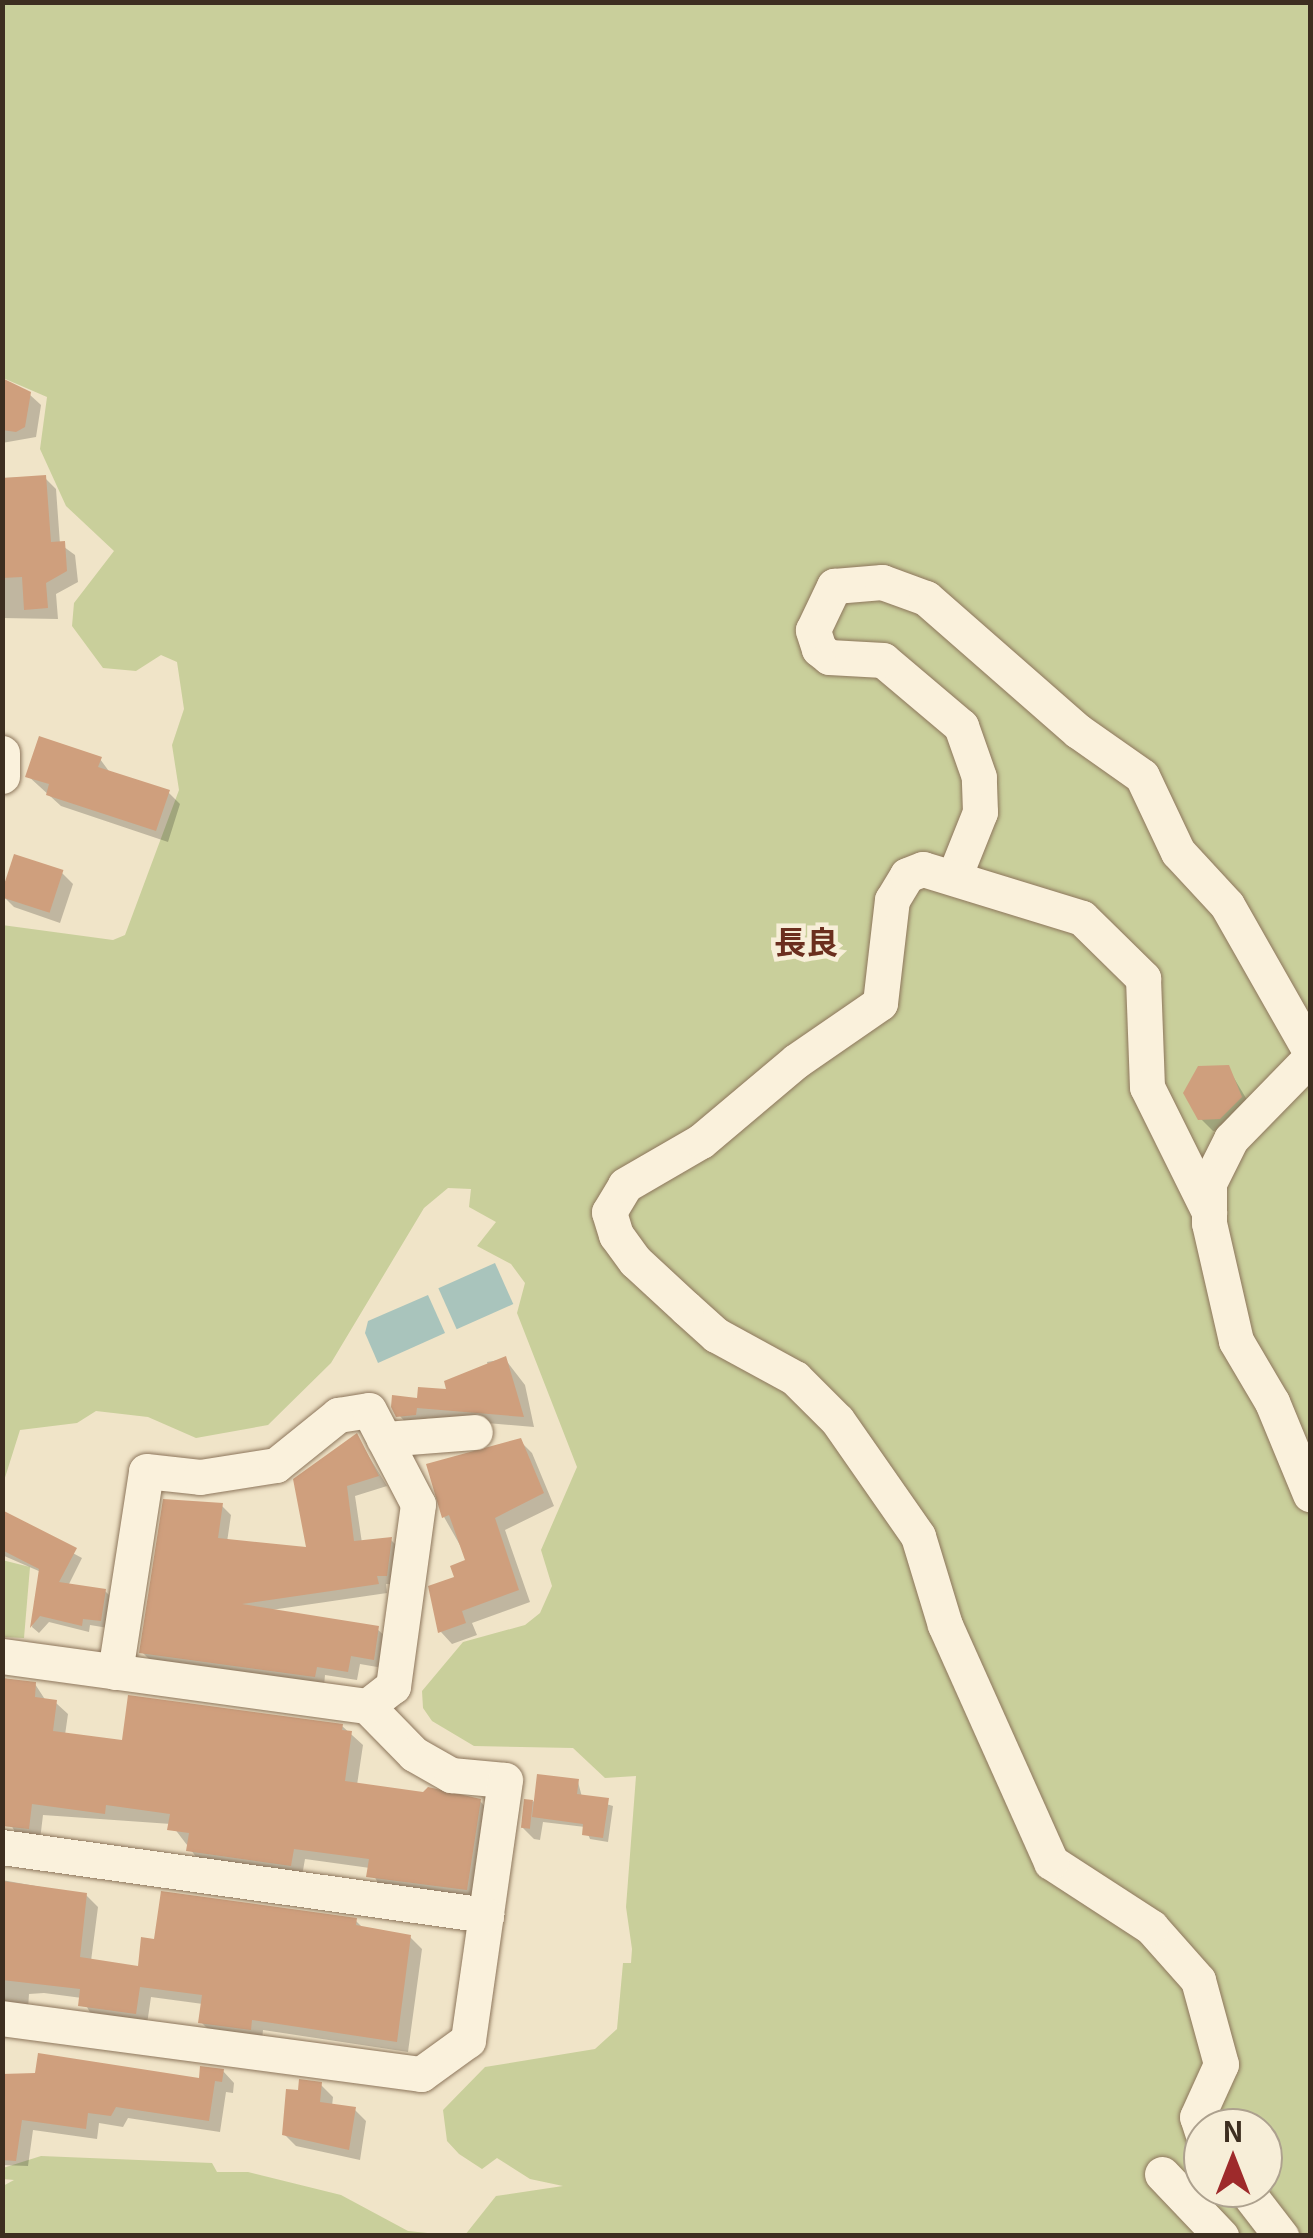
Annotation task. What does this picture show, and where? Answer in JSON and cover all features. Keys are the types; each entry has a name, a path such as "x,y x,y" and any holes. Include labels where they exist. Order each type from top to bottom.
{"street":[{"path":"954,877 980,812 979,777 961,726 883,660 829,657 819,649 814,630 834,586 882,582 926,598 1078,730 1142,776 1178,852 1227,906 1307,1042 1231,1138 1209,1184 1209,1212 1213,1262 1236,1341 1272,1402 1310,1494"},
{"path":"2,753 2,776"},
{"path":"1201,2108 1221,2064 1198,1980 1151,1927 1051,1862 945,1625 918,1536 837,1420 795,1378 716,1335 686,1308 635,1261 609,1212 624,1185 701,1142 796,1061 865,1019 887,986 899,885 923,870 1082,918 1143,978 1146,1087 1209,1212"},
{"path":"115,1672 146,1471 200,1477 276,1465 338,1415 370,1410 418,1504 393,1686 367,1706"},
{"path":"384,1439 476,1432"},
{"path":"2,1656 367,1706 414,1754 451,1775 505,1780 468,2040 421,2074 2,2018"},
{"path":"2,1847 486,1915"},
{"path":"1162,2174 1221,2236"},
{"path":"1259,2208 1281,2236"}],"green space":[{"path":"3,3 1310,3 1310,2235 465,2235 496,2196 563,2186 530,2179 497,2158 482,2169 447,2141 443,2110 485,2067 595,2049 617,2029 623,1963 631,1963 632,1949 626,1907 636,1776 605,1778 573,1748 474,1746 432,1721 423,1708 422,1691 463,1642 525,1625 540,1613 552,1586 541,1550 577,1467 517,1313 525,1283 511,1264 477,1246 496,1222 469,1207 471,1189 448,1188 424,1208 331,1363 268,1425 196,1438 148,1417 96,1411 77,1423 20,1430 3,1484 2,925 113,940 125,935 179,790 172,745 184,709 177,662 161,655 136,671 103,668 72,626 74,603 114,551 66,506 40,449 47,397 3,378"},
{"path":"2,1560 30,1567 24,1638 3,1637"},
{"path":"41,2156 212,2163 217,2172 248,2172 341,2195 408,2231 447,2235 3,2235 3,2186 14,2180 3,2179 3,2168"}],"water":[{"path":"495,1263 513,1304 457,1329 438,1288"},
{"path":"428,1295 445,1333 378,1363 365,1333 368,1321"}],"building":[{"path":"2,378 31,392 25,427 16,432 2,430"},
{"path":"46,475 51,542 65,541 67,571 46,583 48,608 24,610 22,577 2,578 2,478"},
{"path":"39,736 102,757 98,767 170,790 156,831 46,795 49,784 25,777"},
{"path":"14,854 63,870 50,913 2,897"},
{"path":"1229,1065 1242,1097 1220,1119 1198,1120 1183,1093 1198,1066"},
{"path":"506,1356 524,1417 417,1408 416,1415 396,1417 391,1407 392,1395 417,1398 418,1387 446,1389 444,1381"},
{"path":"357,1433 379,1476 347,1486 354,1541 392,1537 387,1576 377,1576 379,1584 242,1604 379,1626 374,1660 351,1656 348,1672 317,1667 315,1677 139,1653 163,1499 223,1503 218,1538 306,1547 293,1479"},
{"path":"521,1438 544,1493 495,1518 519,1590 462,1611 466,1623 438,1633 428,1586 454,1577 450,1566 465,1560 449,1515 442,1518 426,1464"},
{"path":"2,1510 77,1548 59,1582 106,1589 101,1621 83,1619 82,1626 40,1616 30,1628 39,1569 2,1550"},
{"path":"2,1678 36,1682 35,1697 57,1700 53,1731 122,1740 128,1695 343,1724 342,1730 352,1731 345,1781 423,1792 428,1787 481,1799 467,1890 366,1877 369,1859 294,1849 291,1866 186,1851 189,1833 167,1830 170,1814 106,1805 105,1814 32,1804 29,1829 2,1826"},
{"path":"537,1774 579,1779 577,1794 609,1798 603,1838 582,1835 583,1824 532,1817"},
{"path":"524,1799 533,1800 530,1829 521,1828"},
{"path":"2,1881 87,1893 80,1957 138,1966 141,1937 154,1939 161,1891 357,1918 356,1925 411,1935 397,2042 252,2020 251,2030 198,2023 202,1995 140,1987 136,2014 78,2006 80,1989 2,1980"},
{"path":"38,2053 199,2078 200,2066 224,2069 222,2082 215,2081 209,2121 116,2107 111,2116 88,2113 86,2129 22,2120 16,2161 2,2160 2,2074 35,2073"},
{"path":"299,2079 322,2082 320,2102 356,2107 349,2150 282,2135 286,2089 298,2090"}],"district":[{"name":"長良","path":"806,940"}]}
